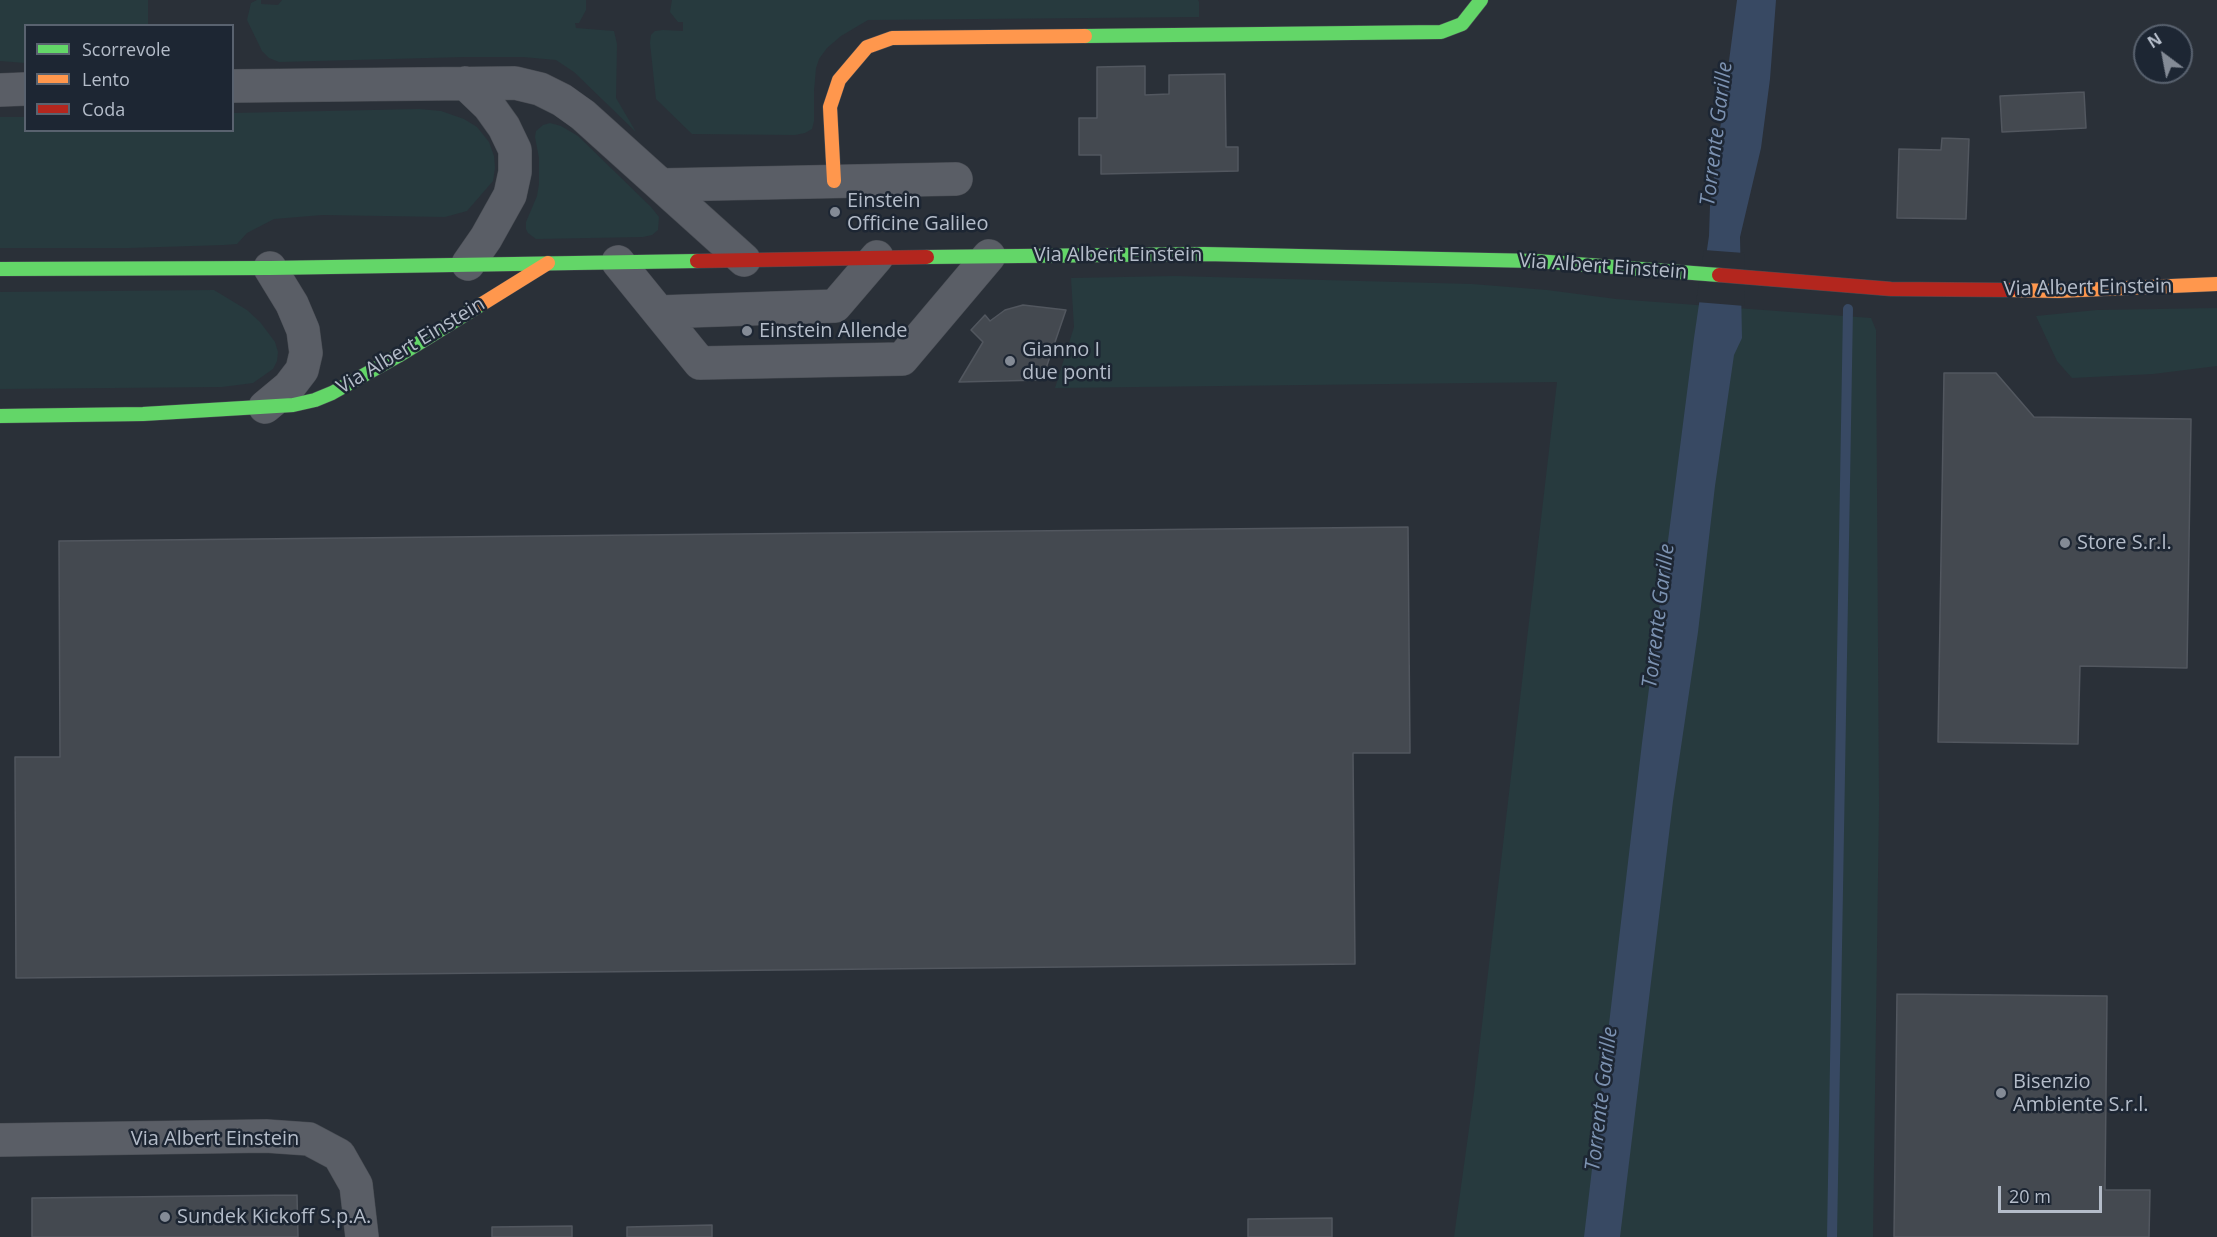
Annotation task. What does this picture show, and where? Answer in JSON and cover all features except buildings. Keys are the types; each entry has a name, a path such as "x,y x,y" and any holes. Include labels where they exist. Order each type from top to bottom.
{"street":[{"path":"834,181 830,107 839,80 850,64 867,47 892,38 1441,32 1462,24 1481,0"},
{"path":"465,83 489,106 504,127 515,150 515,172 510,195 486,238 468,264"},
{"path":"234,86 515,83 540,89 562,100 583,115 744,260"},
{"path":"0,90 24,89"},
{"path":"661,185 956,179"},
{"name":"Via Albert Einstein","path":"0,269 270,268 877,257 1204,254 1536,261 1891,289 2058,291 2217,284"},
{"path":"618,262 700,363 902,359 989,256"},
{"path":"659,312 835,306 877,257"},
{"name":"Via Albert Einstein","path":"0,416 143,414 293,405 332,393 398,356 548,263"},
{"path":"265,407 289,387 302,370 306,353 303,330 292,304 270,268"},
{"name":"Via Albert Einstein","path":"0,1140 266,1136 309,1139 339,1155 356,1185 362,1237"}],"green space":[{"path":"0,0 148,0 148,24 24,24 24,63 0,61"},
{"path":"261,0 261,4 278,5 282,0 586,0 586,10 579,23 575,23 576,28 614,31 617,44 616,98 636,132 574,72 556,60 523,57 465,57 279,62 269,58 262,51 247,20 251,3"},
{"path":"672,0 1198,0 1199,17 868,20 841,36 827,48 819,59 816,68 812,129 795,135 692,134 656,99 651,35 655,31 663,30 683,31 683,22 678,22 670,12"},
{"path":"419,109 441,111 464,119 477,127 489,142 494,156 493,181 467,211 445,217 322,215 274,219 247,233 237,244 224,245 0,248 0,117 24,117 24,132 234,132 234,113"},
{"path":"550,123 561,126 578,136 651,207 659,217 658,230 652,235 643,237 536,239 528,233 526,222 537,196 539,184 536,131"},
{"path":"1175,276 1472,284 1547,290 1616,299 1871,318 1876,330 1879,806 1873,1237 1454,1237 1474,1093 1557,382 1055,388 1074,327 1071,278"},
{"path":"214,290 247,310 260,322 275,342 278,352 273,369 253,383 222,387 0,389 0,292"},
{"path":"2217,308 2217,366 2153,374 2072,378 2057,361 2036,316 2097,310"}],"water":[{"name":"Torrente Garille","path":"1737,0 1776,0 1770,79 1761,148 1740,237 1742,338 1734,355 1715,486 1698,632 1673,801 1620,1237 1584,1237 1642,743 1709,236 1710,206"}],"pier":[{"path":"1704,250 1744,253 1745,306 1696,302"}],"waterway":[{"path":"1832,1237 1848,309"}],"traffic: fast":[{"path":"1085,36 1441,32 1462,24 1481,0"},
{"path":"927,257 1204,254 1536,261 1719,275"},
{"path":"0,269 270,268 697,261"},
{"path":"0,416 143,414 293,405 315,400 398,356 482,304"}],"traffic: slow":[{"path":"834,181 830,107 839,80 867,47 892,38 1085,36"},
{"path":"482,304 548,263"},
{"path":"2009,290 2058,291 2217,284"}],"traffic: jam":[{"path":"697,261 927,257"},
{"path":"1719,275 1891,289 2009,290"}],"place":[{"name":"Einstein Officine Galileo","path":"835,212"},
{"name":"Einstein Allende","path":"747,331"},
{"name":"Gianno I due ponti","path":"1010,361"},
{"name":"Store S.r.l.","path":"2065,543"},
{"name":"Bisenzio Ambiente S.r.l.","path":"2001,1093"},
{"name":"Sundek Kickoff S.p.A.","path":"165,1217"}]}
